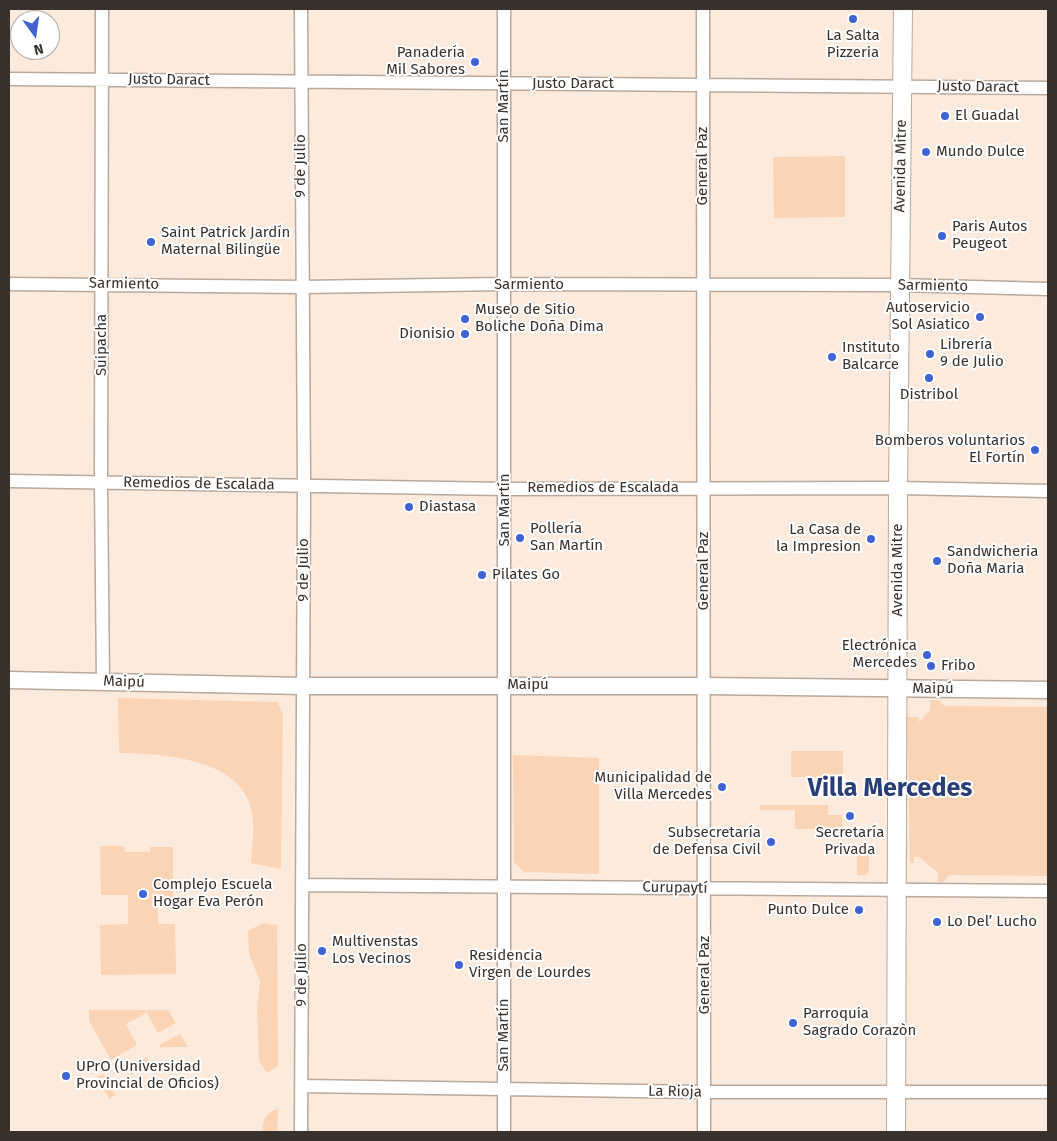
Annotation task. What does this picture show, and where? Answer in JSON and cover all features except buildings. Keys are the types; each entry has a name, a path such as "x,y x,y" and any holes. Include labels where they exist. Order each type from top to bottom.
{"main road":[{"name":"Avenida Mitre","path":"896,1132 899,285 902,9"}],"street":[{"name":"Suipacha","path":"102,9 101,483 103,682"},
{"name":"9 de Julio","path":"301,9 304,485 301,1132"},
{"name":"San Martín","path":"504,9 504,1132"},
{"name":"General Paz","path":"703,9 704,1132"},
{"name":"Justo Daract","path":"9,78 302,83 1048,88"},
{"name":"Sarmiento","path":"9,284 302,287 504,284 899,285 1048,290"},
{"name":"Remedios de Escalada","path":"9,482 505,489 898,488 1048,491"},
{"name":"Maipú","path":"9,680 302,686 704,686 898,690 1048,690"},
{"name":"Curupaytí","path":"302,885 504,885 705,889 1048,891"},
{"name":"La Rioja","path":"302,1086 704,1092 1048,1092"}],"shaded area":[{"path":"845,156 845,217 774,218 773,157"},
{"path":"118,698 277,702 283,713 281,869 251,863 252,812 242,789 229,777 213,768 194,761 175,757 119,753"},
{"path":"930,700 938,700 945,706 1048,707 1048,876 949,875 944,882 938,882 938,873 919,857 914,857 914,863 910,863 907,717 918,717 919,722 930,710"},
{"path":"791,751 843,751 843,777 791,777"},
{"path":"513,755 599,758 599,874 524,872 514,862"},
{"path":"760,805 828,805 828,815 842,815 842,829 795,829 795,810 760,810"},
{"path":"100,846 124,846 125,852 150,852 150,847 173,847 173,897 158,897 158,924 175,924 176,974 101,975 100,925 128,924 128,895 101,895"},
{"path":"857,853 869,853 869,871 866,875 857,875"},
{"path":"263,923 277,925 278,1066 267,1073 259,1061 257,1010 260,981 249,954 248,931"},
{"path":"89,1010 168,1010 176,1023 158,1033 147,1013 126,1024 137,1045 111,1060 89,1021"},
{"path":"180,1034 188,1047 162,1047 162,1049 159,1045"},
{"path":"146,1057 151,1064 131,1075 127,1068"},
{"path":"104,1074 115,1095 109,1099 97,1077"},
{"path":"278,1109 277,1132 262,1132 267,1115"}],"place":[{"name":"La Salta Pizzeria","path":"853,19"},
{"name":"Panadería Mil Sabores","path":"475,62"},
{"name":"El Guadal","path":"945,116"},
{"name":"Mundo Dulce","path":"926,152"},
{"name":"Paris Autos Peugeot","path":"942,236"},
{"name":"Saint Patrick Jardín Maternal Bilingüe","path":"151,242"},
{"name":"Autoservicio Sol Asiatico","path":"980,317"},
{"name":"Museo de Sitio Boliche Doña Dima","path":"465,319"},
{"name":"Dionisio","path":"465,334"},
{"name":"Librería 9 de Julio","path":"930,354"},
{"name":"Instituto Balcarce","path":"832,357"},
{"name":"Distribol","path":"929,378"},
{"name":"Bomberos voluntarios El Fortín","path":"1035,450"},
{"name":"Diastasa","path":"409,507"},
{"name":"Pollería San Martín","path":"520,538"},
{"name":"La Casa de la Impresion","path":"871,539"},
{"name":"Sandwicheria Doña Maria","path":"937,561"},
{"name":"Pilates Go","path":"482,575"},
{"name":"Electrónica Mercedes","path":"927,655"},
{"name":"Fribo","path":"931,666"},
{"name":"Municipalidad de Villa Mercedes","path":"722,787"},
{"name":"Secretaría Privada","path":"850,816"},
{"name":"Subsecretaría de Defensa Civil","path":"771,842"},
{"name":"Complejo Escuela Hogar Eva Perón","path":"143,894"},
{"name":"Punto Dulce","path":"859,910"},
{"name":"Lo Del’ Lucho","path":"937,922"},
{"name":"Multivenstas Los Vecinos","path":"322,951"},
{"name":"Residencia Virgen de Lourdes","path":"459,965"},
{"name":"Parroquia Sagrado Corazòn","path":"793,1023"},
{"name":"UPrO (Universidad Provincial de Oficios)","path":"66,1076"}],"district":[{"name":"Villa Mercedes","path":"890,789"}]}
